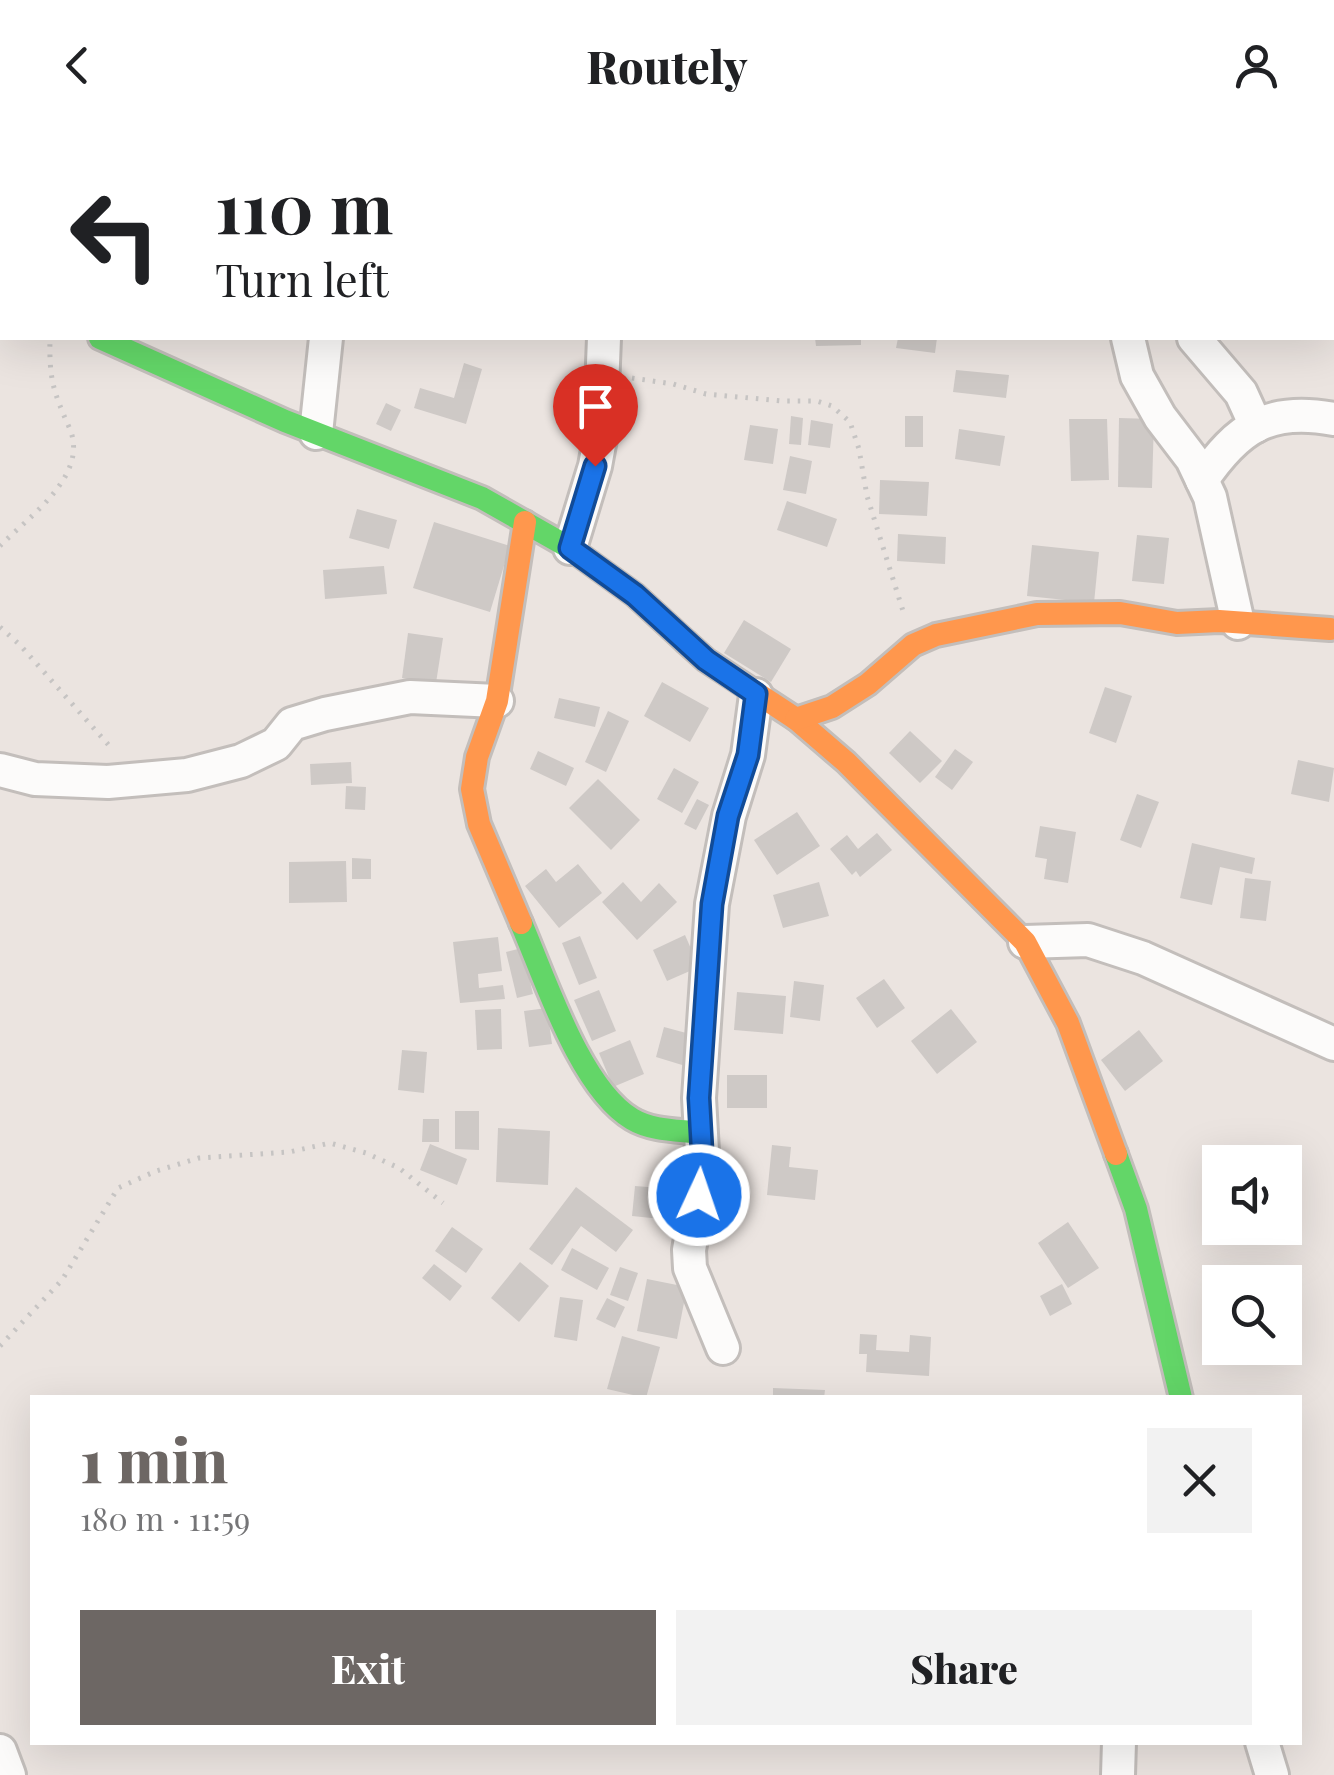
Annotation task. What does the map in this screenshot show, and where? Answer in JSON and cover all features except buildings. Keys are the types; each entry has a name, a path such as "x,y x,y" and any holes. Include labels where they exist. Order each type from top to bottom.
{"street":[{"path":"105,340 316,433 482,498 525,522 570,548 635,595 706,660 796,719 846,762 1025,942 1068,1024 1136,1209 1180,1395"},
{"path":"316,433 326,340"},
{"path":"570,548 595,466 604,340"},
{"path":"1128,340 1137,376 1160,417 1192,459 1210,497 1238,622"},
{"path":"1196,340 1235,385 1256,426"},
{"path":"1202,480 1236,436 1256,426 1284,416 1334,419"},
{"path":"525,522 497,701 477,757 472,789 479,824 587,1068 627,1116 701,1133"},
{"path":"796,719 832,707 868,684 912,646 936,635 1038,614 1120,613 1177,623 1238,622 1330,629"},
{"path":"723,1348 690,1268 690,1250 703,1169 699,1098 712,904 728,816 748,755 756,694"},
{"path":"0,770 35,779 108,782 187,775 241,761 276,744 292,724 325,714 410,697 497,701"},
{"path":"1025,942 1088,940 1143,958 1333,1043"},
{"path":"1155,1395 1169,1336"},
{"path":"1118,1775 1119,1745"},
{"path":"1263,1745 1272,1775"},
{"path":"0,1751 10,1775"}],"path":[{"path":"0,546 55,492 70,468 70,429 52,388 50,340"},
{"path":"604,374 673,384 706,394 782,402 817,401 832,406 850,422 860,449 867,496 912,646"},
{"path":"0,628 20,645 142,780"},
{"path":"0,1346 62,1280 118,1188 170,1167 199,1158 288,1152 330,1143 399,1168 443,1203"}],"traffic: fast":[{"path":"104,340 285,421 482,498 570,548 635,595 686,642"},
{"path":"521,923 580,1058 613,1104 648,1126 701,1133"},
{"path":"1116,1154 1136,1209 1180,1395"}],"traffic: slow":[{"path":"521,923 479,824 472,789 477,757 497,701 525,522"},
{"path":"796,719 832,707 868,684 913,645 936,635 1037,614 1120,613 1177,623 1219,621 1330,629"},
{"path":"686,642 706,660 796,719 846,762 1025,942 1068,1023 1116,1154"}],"route":[{"path":"595,466 570,548 635,595 706,660 756,694 748,755 728,816 712,904 699,1098 703,1169 699,1195"}]}
